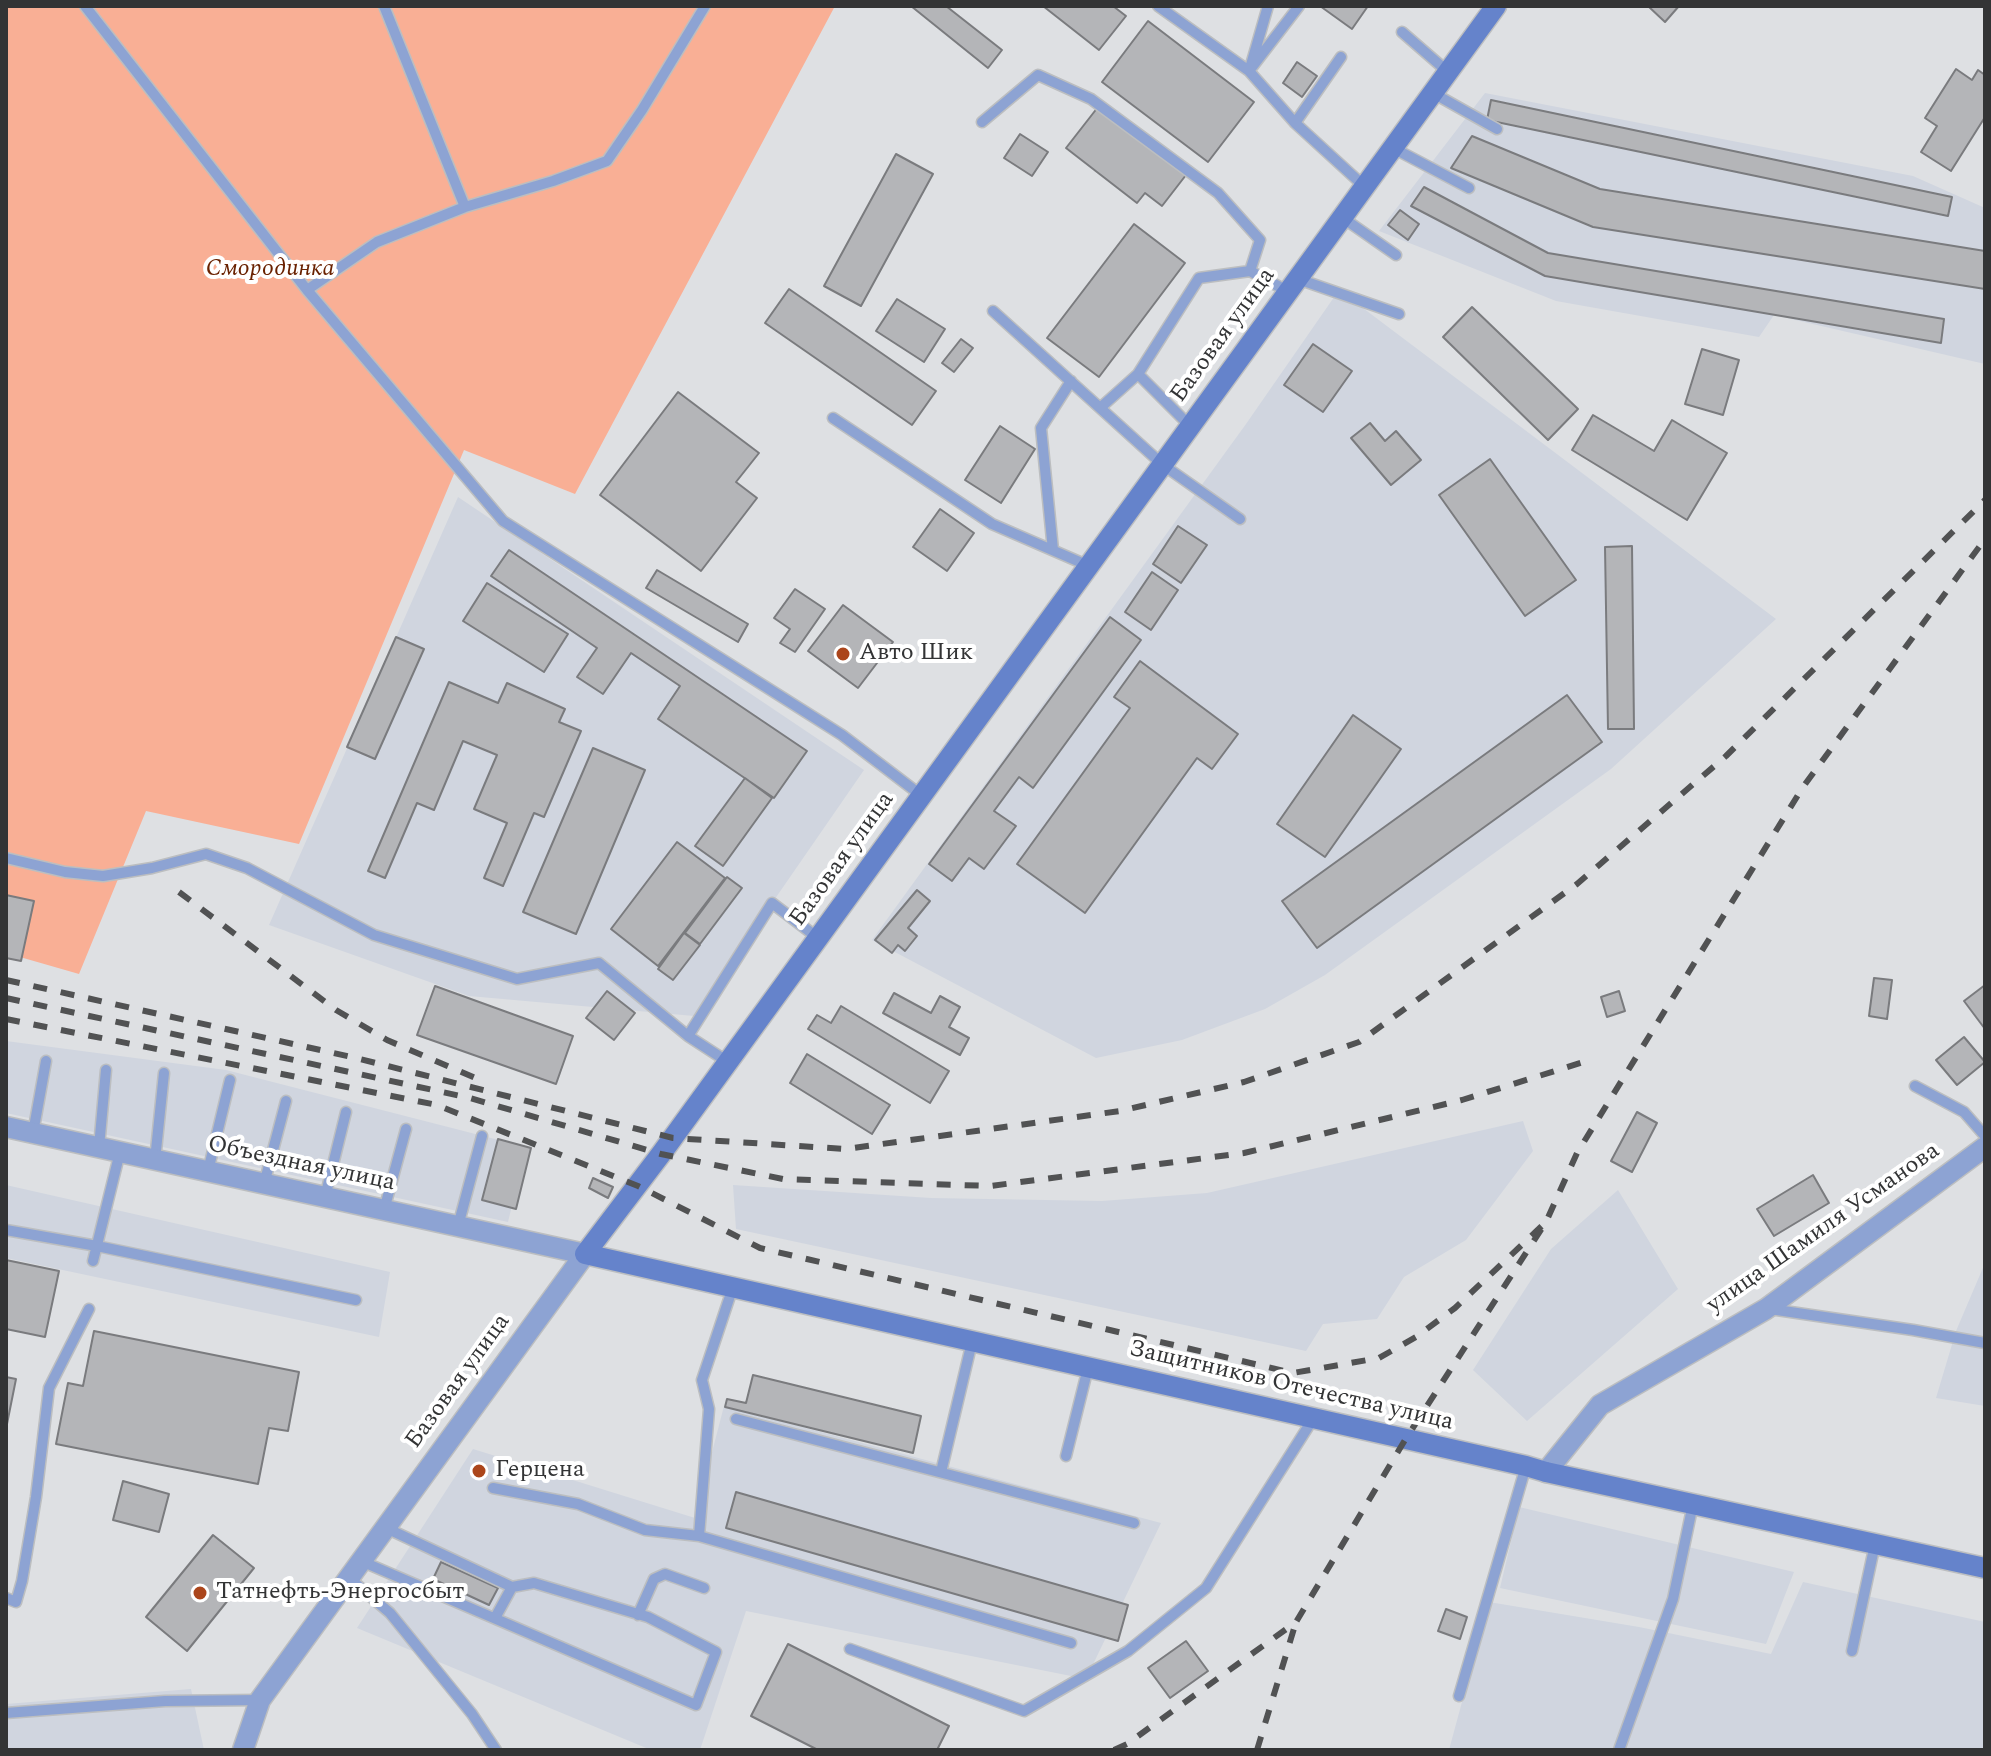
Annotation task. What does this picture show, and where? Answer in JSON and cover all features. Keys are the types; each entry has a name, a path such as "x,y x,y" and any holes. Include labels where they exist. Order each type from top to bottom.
{"main road":[{"name":"Базовая улица","path":"585,1254 638,1186 1496,6"},
{"name":"Защитников Отечества улица","path":"585,1254 1985,1568"}],"street":[{"name":"Объездная улица","path":"6,1127 585,1254"},
{"name":"улица Шамиля Усманова","path":"1536,1469 1600,1405 1766,1309 1985,1147"},
{"name":"Базовая улица","path":"243,1750 260,1700 585,1254"}],"lane":[{"path":"85,6 307,290 503,521 842,735 922,796"},
{"path":"384,6 465,207"},
{"path":"307,290 377,242 465,207 607,161 705,6"},
{"path":"1158,6 1249,71 1295,123 1365,187"},
{"path":"1249,71 1268,6"},
{"path":"1249,71 1299,6"},
{"path":"1402,32 1448,72"},
{"path":"1295,123 1341,57"},
{"path":"982,122 1038,75 1091,99 1218,193 1260,240 1250,271"},
{"path":"1433,93 1497,129"},
{"path":"1393,148 1469,188"},
{"path":"1343,218 1396,255"},
{"path":"1100,408 1138,374 1199,278 1250,271 1399,314"},
{"path":"993,311 1163,465 1240,519"},
{"path":"1138,374 1191,427"},
{"path":"1053,550 1041,428 1071,381"},
{"path":"833,418 992,524 1089,566"},
{"path":"6,858 65,872 103,876 152,868 206,854 247,868 374,935 517,979 599,963 688,1036 728,1062"},
{"path":"688,1036 772,903 818,938"},
{"path":"33,1133 46,1061"},
{"path":"93,1261 109,1150 106,1070"},
{"path":"155,1160 164,1073"},
{"path":"208,1171 230,1080"},
{"path":"1915,1086 1964,1112 1985,1136"},
{"path":"264,1184 286,1101"},
{"path":"325,1197 346,1112"},
{"path":"384,1210 406,1129"},
{"path":"458,1226 482,1136"},
{"path":"6,1230 356,1300"},
{"path":"699,1536 709,1409 702,1380 733,1287"},
{"path":"6,1598 16,1602 22,1581 49,1388 89,1309"},
{"path":"1766,1309 1985,1343"},
{"path":"941,1472 972,1342"},
{"path":"1066,1456 1088,1368"},
{"path":"736,1419 1134,1523"},
{"path":"850,1649 1024,1711 1128,1651 1206,1588 1313,1419"},
{"path":"1459,1696 1536,1469"},
{"path":"493,1488 578,1504 645,1530 699,1536 1071,1643"},
{"path":"1619,1750 1673,1599 1693,1504"},
{"path":"361,1561 696,1705 716,1652 648,1617 534,1583 512,1587 386,1528"},
{"path":"1852,1651 1875,1544"},
{"path":"638,1615 654,1579 665,1574 704,1588"},
{"path":"349,1578 390,1613 472,1714 496,1750"},
{"path":"495,1618 512,1587"},
{"path":"6,1713 165,1701 260,1700"}],"shaded area":[{"path":"1485,93 1913,176 1985,208 1985,364 1774,315 1759,337 1556,301 1379,231"},
{"path":"1339,290 1776,619 1611,769 1325,975 1265,1009 1182,1040 1096,1058 872,940 1246,424"},
{"path":"458,497 864,770 694,1016 469,996 269,925"},
{"path":"6,1041 226,1070 526,1147 508,1222 6,1113"},
{"path":"1523,1121 1533,1151 1466,1240 1404,1277 1377,1319 1323,1324 1306,1351 736,1229 733,1185 931,1198 1102,1201 1207,1193"},
{"path":"6,1185 390,1272 379,1337 6,1258"},
{"path":"1618,1190 1678,1289 1527,1421 1473,1370 1551,1249"},
{"path":"1985,1263 1985,1406 1936,1398 1956,1331"},
{"path":"724,1406 1161,1523 1086,1679 746,1611 700,1750 651,1750 357,1628 473,1449 695,1518"},
{"path":"1519,1507 1794,1572 1766,1644 1500,1588"},
{"path":"1803,1582 1985,1622 1985,1750 1449,1750 1489,1602 1639,1627 1771,1654"},
{"path":"191,1689 204,1750 6,1750 6,1704"}],"green space":[{"name":"Смородинка","path":"6,6 835,6 575,494 464,450 299,844 146,811 79,974 6,953"}],"building":[{"path":"911,6 946,6 1002,50 988,68"},
{"path":"1043,6 1113,6 1126,16 1099,50"},
{"path":"1320,6 1368,6 1352,29"},
{"path":"1648,6 1679,6 1665,22"},
{"path":"1148,21 1254,102 1208,162 1102,82"},
{"path":"1297,62 1317,76 1302,97 1283,83"},
{"path":"1956,69 1972,80 1978,70 1985,75 1985,117 1951,171 1921,152 1937,126 1925,118"},
{"path":"1491,100 1952,197 1948,216 1487,120"},
{"path":"1098,107 1186,175 1162,206 1145,193 1137,203 1066,148"},
{"path":"1020,134 1048,152 1032,176 1004,158"},
{"path":"1472,136 1600,189 1985,251 1985,289 1593,227 1451,168"},
{"path":"896,154 933,174 861,306 824,286"},
{"path":"1424,187 1548,253 1944,319 1941,343 1545,276 1411,206"},
{"path":"1400,210 1419,224 1408,240 1388,225"},
{"path":"1134,224 1185,263 1099,377 1047,338"},
{"path":"789,289 936,391 912,425 765,323"},
{"path":"897,299 945,329 924,362 876,331"},
{"path":"1472,307 1578,409 1548,440 1443,337"},
{"path":"961,339 973,348 954,372 942,363"},
{"path":"1313,344 1352,371 1323,412 1284,385"},
{"path":"1702,349 1739,360 1723,415 1685,404"},
{"path":"678,392 759,453 736,482 757,498 701,571 600,495"},
{"path":"1593,415 1654,451 1672,420 1727,453 1687,520 1572,450"},
{"path":"1370,423 1385,441 1396,431 1421,460 1391,485 1351,438"},
{"path":"1000,426 1035,449 1001,503 965,480"},
{"path":"1490,459 1576,580 1525,616 1439,495"},
{"path":"940,509 974,533 947,571 913,547"},
{"path":"1178,526 1207,545 1181,583 1153,564"},
{"path":"1632,546 1634,729 1608,729 1605,547"},
{"path":"509,550 807,751 774,798 658,719 680,686 631,653 603,694 577,677 597,648 491,576"},
{"path":"657,570 748,624 738,642 646,588"},
{"path":"1152,572 1178,590 1151,630 1125,612"},
{"path":"487,583 568,634 544,672 463,621"},
{"path":"795,589 825,609 795,652 780,643 790,629 774,618"},
{"path":"843,605 893,642 858,688 808,651"},
{"path":"1110,617 1141,640 1033,788 1019,777 994,811 1016,826 984,869 969,858 952,881 929,864"},
{"path":"396,637 424,649 375,759 347,747"},
{"path":"1140,661 1238,734 1212,769 1197,758 1085,913 1017,864 1130,708 1114,697"},
{"path":"449,682 498,703 507,683 565,709 559,722 581,731 544,817 534,813 503,886 484,878 507,823 474,809 497,755 463,741 434,810 417,803 385,878 368,871"},
{"path":"1567,695 1602,742 1317,948 1282,901"},
{"path":"1353,715 1401,749 1325,857 1277,824"},
{"path":"593,748 645,770 576,934 523,912"},
{"path":"745,778 772,798 723,866 695,846"},
{"path":"677,842 725,878 658,966 611,929"},
{"path":"727,877 742,888 700,944 685,933"},
{"path":"917,890 930,901 908,928 917,936 905,951 898,945 892,953 875,940"},
{"path":"6,895 34,901 21,961 6,958"},
{"path":"684,933 700,945 673,980 658,969"},
{"path":"1874,978 1892,980 1887,1019 1869,1016"},
{"path":"1985,985 1985,1029 1964,1001"},
{"path":"435,986 573,1036 556,1084 417,1035"},
{"path":"607,991 635,1013 614,1040 586,1018"},
{"path":"1619,991 1625,1011 1607,1017 1601,997"},
{"path":"894,993 931,1013 940,996 960,1007 949,1027 969,1038 960,1055 883,1013"},
{"path":"841,1006 949,1071 930,1103 808,1029 817,1015 831,1023"},
{"path":"1964,1037 1985,1062 1957,1085 1936,1060"},
{"path":"807,1054 890,1105 872,1134 790,1083"},
{"path":"1637,1112 1657,1123 1632,1172 1611,1161"},
{"path":"498,1139 531,1148 516,1209 482,1200"},
{"path":"1813,1175 1829,1203 1774,1236 1757,1209"},
{"path":"593,1178 613,1187 608,1198 589,1188"},
{"path":"6,1260 59,1271 45,1337 6,1329"},
{"path":"94,1331 299,1372 288,1431 269,1428 258,1484 56,1444 68,1383 83,1386"},
{"path":"753,1375 921,1416 913,1453 725,1407 727,1399 746,1403"},
{"path":"6,1377 16,1379 6,1429"},
{"path":"123,1481 169,1494 159,1532 113,1520"},
{"path":"736,1492 1128,1605 1118,1641 726,1528"},
{"name":"Татнефть-Энергосбыт","path":"213,1535 254,1568 187,1651 146,1617"},
{"path":"441,1562 498,1588 489,1605 433,1579"},
{"path":"1446,1609 1467,1617 1460,1639 1438,1631"},
{"path":"1186,1641 1208,1671 1170,1698 1148,1668"},
{"path":"788,1644 949,1726 937,1750 818,1750 751,1716"}],"railway":[{"path":"6,980 356,1058 673,1138 846,1149 1120,1111 1244,1082 1359,1042 1577,884 1726,756 1985,500"},
{"path":"1114,1750 1127,1744 1296,1622 1405,1440 1546,1222 1577,1153 1803,787 1985,539"},
{"path":"179,892 336,1010 387,1040 480,1080"},
{"path":"6,998 470,1098 661,1154 783,1179 990,1186 1244,1153 1462,1100 1590,1060"},
{"path":"6,1019 437,1105 638,1186 760,1248 1293,1373 1379,1358 1416,1337 1455,1308 1546,1222"},
{"path":"1257,1750 1296,1622"}],"place":[{"name":"Авто Шик","path":"843,654"},
{"name":"Герцена","path":"479,1471"},
{"name":"Татнефть-Энергосбыт","path":"200,1593"}]}
